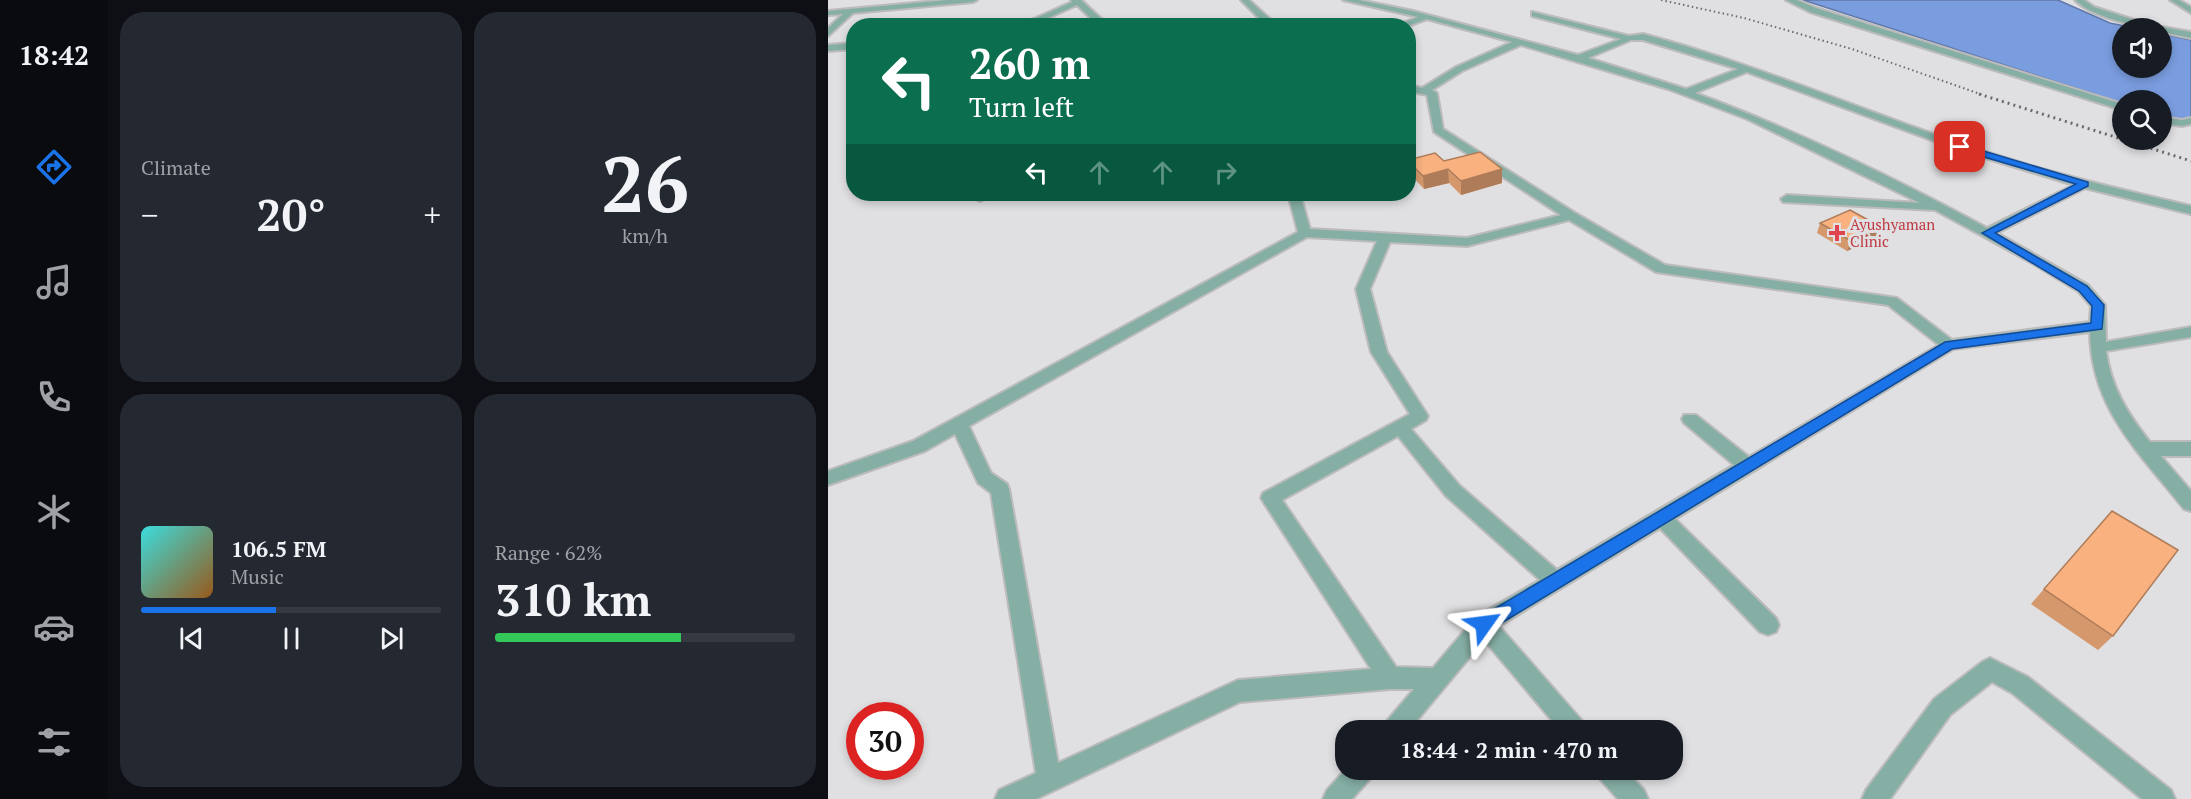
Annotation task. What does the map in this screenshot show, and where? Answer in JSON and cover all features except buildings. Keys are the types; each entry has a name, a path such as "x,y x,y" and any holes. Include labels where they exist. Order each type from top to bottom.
{"street":[{"path":"828,13 973,0"},
{"path":"1245,0 1264,18"},
{"path":"1347,0 1426,17 1579,58 1751,117 1941,208 2083,288 2098,305 2098,348 2105,385 2127,424 2191,504"},
{"path":"1790,0 1822,13 2112,104"},
{"path":"2079,0 2091,9 2121,18"},
{"path":"2174,0 2191,11"},
{"path":"1039,18 1076,1 1096,18"},
{"path":"900,7 904,18"},
{"path":"828,33 851,11"},
{"path":"1535,14 1630,38"},
{"path":"1416,20 1426,17"},
{"path":"2172,32 2191,35"},
{"path":"1579,58 1630,38 1643,37 1747,69 1960,147 2084,184 2191,210"},
{"path":"1424,91 1460,69 1518,43"},
{"path":"828,48 846,47"},
{"path":"1686,93 1747,69"},
{"path":"1416,90 1431,93 1438,130 1571,216 1661,269 1892,301 1949,345"},
{"path":"2172,122 2191,122"},
{"path":"1987,233 2084,184"},
{"path":"1787,199 1941,208"},
{"path":"1296,201 1305,233"},
{"path":"828,478 919,446 1305,233 1467,242 1571,216"},
{"path":"1385,237 1363,289 1379,352 1420,416 1269,498 1390,678"},
{"path":"1403,720 1484,624 1949,345 2097,326"},
{"path":"2098,348 2191,332"},
{"path":"1690,419 1748,466"},
{"path":"959,424 984,478 1000,489 1049,780"},
{"path":"1400,427 1453,491 1555,581"},
{"path":"2147,449 2191,449"},
{"path":"1662,518 1768,626"},
{"path":"1484,624 1566,720"},
{"path":"1875,799 1942,707 1990,669 2020,685 2162,799"},
{"path":"1008,799 1238,691 1390,678 1438,680"},
{"path":"1336,799 1352,780"},
{"path":"1618,780 1635,799"}],"water":[{"path":"1803,0 2058,0 2112,23 2112,78 2172,78 2172,36 2191,40 2191,124 2172,118 2172,90 2112,90 2112,100"}],"railway":[{"path":"1661,0 1744,18 1852,49 1983,95"},
{"path":"1979,94 2191,161"}],"place":[{"name":"Ayushyaman Clinic","path":"1837,233"}],"route":[{"path":"1484,624 1949,345 2097,326 2098,305 2083,288 1987,233 2084,184 1960,147"}]}
